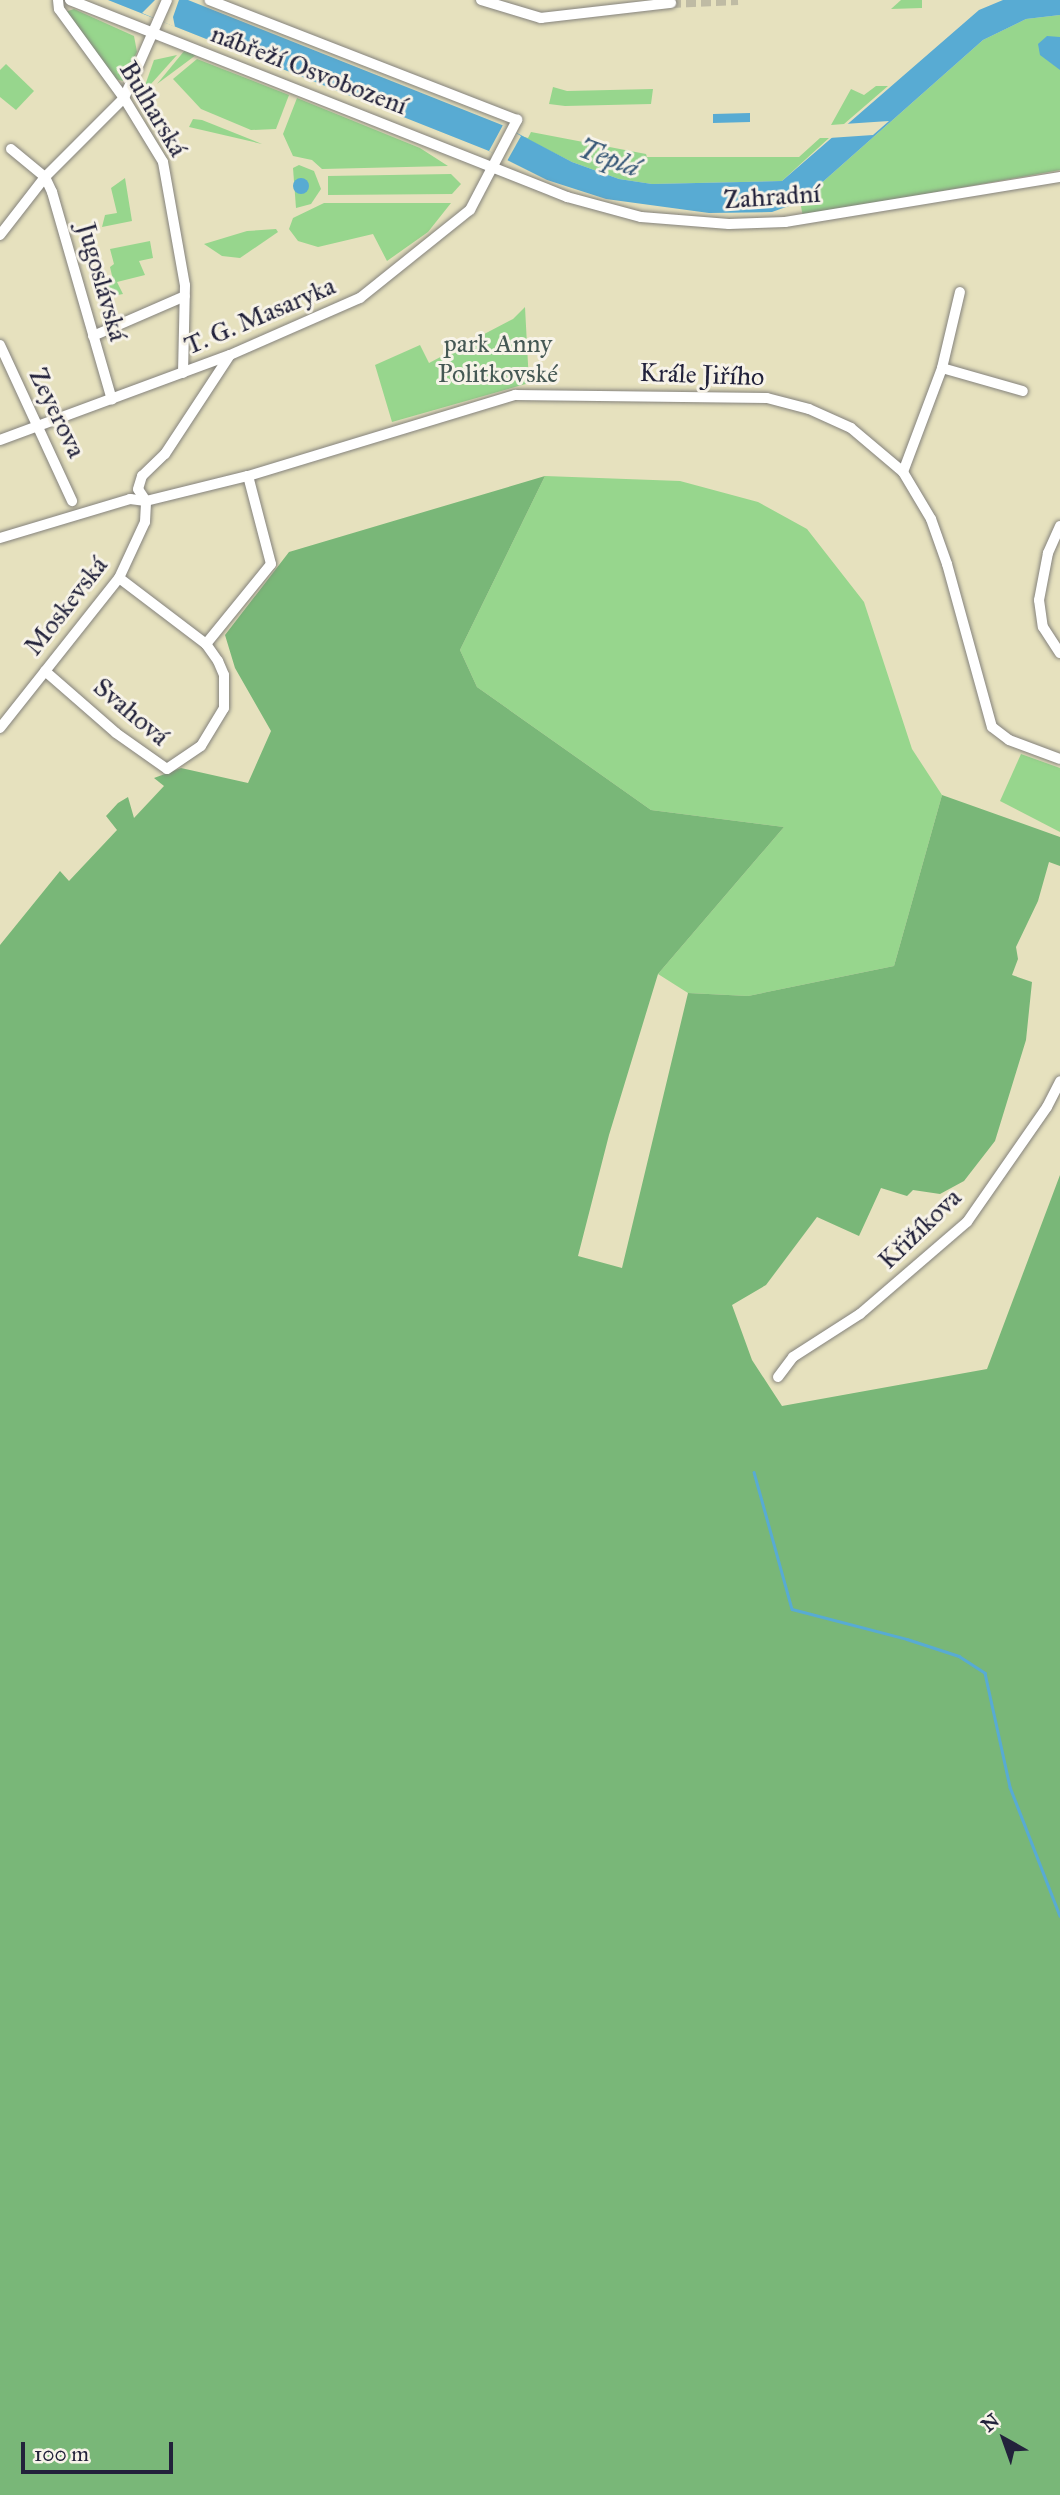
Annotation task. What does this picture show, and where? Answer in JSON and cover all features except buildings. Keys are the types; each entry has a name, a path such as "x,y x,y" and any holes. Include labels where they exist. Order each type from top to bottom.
{"street":[{"name":"Bulharská","path":"58,0 59,9 124,98 158,151 167,174 184,301 183,373"},
{"name":"nábřeží Osvobození","path":"70,0 493,167"},
{"path":"0,235 45,177 124,98 167,0"},
{"name":"T. G. Masaryka","path":"0,440 230,355 360,298 471,211 514,125 210,0"},
{"path":"481,0 541,18 671,3"},
{"path":"11,149 45,177"},
{"name":"Zahradní","path":"493,167 567,197 653,218 774,223 1060,177"},
{"name":"Jugoslávská","path":"45,177 112,400"},
{"path":"903,472 942,368 960,292"},
{"path":"93,336 184,301"},
{"name":"Zeyerova","path":"0,345 37,428 46,439 72,501"},
{"name":"Moskevská","path":"0,728 119,578 145,522 146,501 138,489 142,476 165,454 230,355"},
{"path":"942,368 1023,391"},
{"name":"Krále Jiřího","path":"0,538 130,499 146,501 248,476 534,392 767,398 809,409 852,428 903,472 931,519 947,564 992,727 1009,740 1060,759"},
{"path":"206,644 271,564 248,476"},
{"path":"1060,526 1048,553 1039,600 1043,627 1060,653"},
{"name":"Svahová","path":"45,671 116,733 167,769 201,746 224,708 224,675 206,644 119,578"},
{"name":"Křižíkova","path":"778,1377 793,1357 860,1314 967,1222 1047,1107 1060,1081"}],"green space":[{"path":"901,0 922,0 922,8 891,9"},
{"path":"74,9 134,36 137,52 123,81 115,79 65,12"},
{"path":"1060,15 1060,170 803,216 800,202 983,40 1026,19"},
{"path":"185,50 196,55 157,84"},
{"path":"177,55 142,94 154,60"},
{"path":"197,59 289,95 276,129 251,130 201,109 173,79"},
{"path":"6,64 34,91 16,110 0,97 0,70"},
{"path":"876,86 888,86 844,124 831,125 851,89 864,95"},
{"path":"553,87 567,91 653,89 651,104 565,106 549,104"},
{"path":"297,98 420,148 448,166 322,169 312,160 293,156 283,134"},
{"path":"193,119 202,120 262,144 189,127"},
{"path":"531,132 646,154 647,157 799,157 820,138 829,138 782,181 652,184 619,179 572,162 521,136 528,138"},
{"path":"299,165 314,171 321,189 311,204 296,208 293,168"},
{"path":"451,174 461,184 452,194 328,195 328,176"},
{"path":"125,178 132,221 102,227 105,215 117,213 111,188"},
{"path":"324,203 451,203 428,232 387,261 373,234 318,247 298,241 289,229 293,218"},
{"path":"276,229 278,232 240,258 222,256 204,244 247,231"},
{"path":"150,241 153,258 139,261 145,275 117,282 123,294 107,297 105,283 113,280 110,267 114,264 110,249"},
{"name":"park Anny Politkovské","path":"525,307 529,383 392,422 375,365 420,345 429,363 513,319"},
{"path":"545,476 680,481 758,502 807,529 864,602 912,749 942,795 894,966 748,996 688,993 658,974 784,827 651,810 477,687 460,650"},
{"path":"545,476 460,650 477,687 651,810 784,827 658,974 609,1135 578,1256 622,1268 688,993 748,996 894,966 942,795 1060,837 1060,866 1049,862 1038,901 1016,947 1018,959 1012,975 1032,982 1026,1040 995,1141 964,1181 940,1194 913,1190 907,1196 881,1188 859,1236 817,1217 766,1285 732,1305 752,1360 782,1406 987,1369 1060,1175 1060,2495 0,2495 0,945 60,871 69,881 117,830 106,816 118,803 128,797 134,818 164,786 154,778 181,768 248,783 271,731 235,668 225,635 289,552"},
{"path":"1021,754 1060,768 1060,832 1000,801"}],"water":[{"path":"108,0 188,0 502,125 572,162 619,179 652,184 782,181 979,10 1003,0 1060,0 1060,15 1026,19 983,40 800,202 772,212 709,213 606,199 547,180 489,151"},
{"path":"1047,36 1060,37 1060,70 1040,55 1038,44"},
{"path":"750,113 750,122 713,123 713,114"},
{"path":"298,178 304,178 309,186 307,192 298,194 293,189 293,183"}],"pier":[{"path":"155,0 179,0 173,17 175,27 142,13"},
{"path":"889,121 873,135 829,138 844,124"},
{"path":"503,125 521,136 507,161 489,151"}],"waterway":[{"path":"754,1472 792,1609 907,1639 959,1656 985,1673 1010,1787 1060,1916"}],"tunnel":[{"path":"671,3 738,0"}],"water label":[{"name":"Teplá","path":"609,158"}]}
